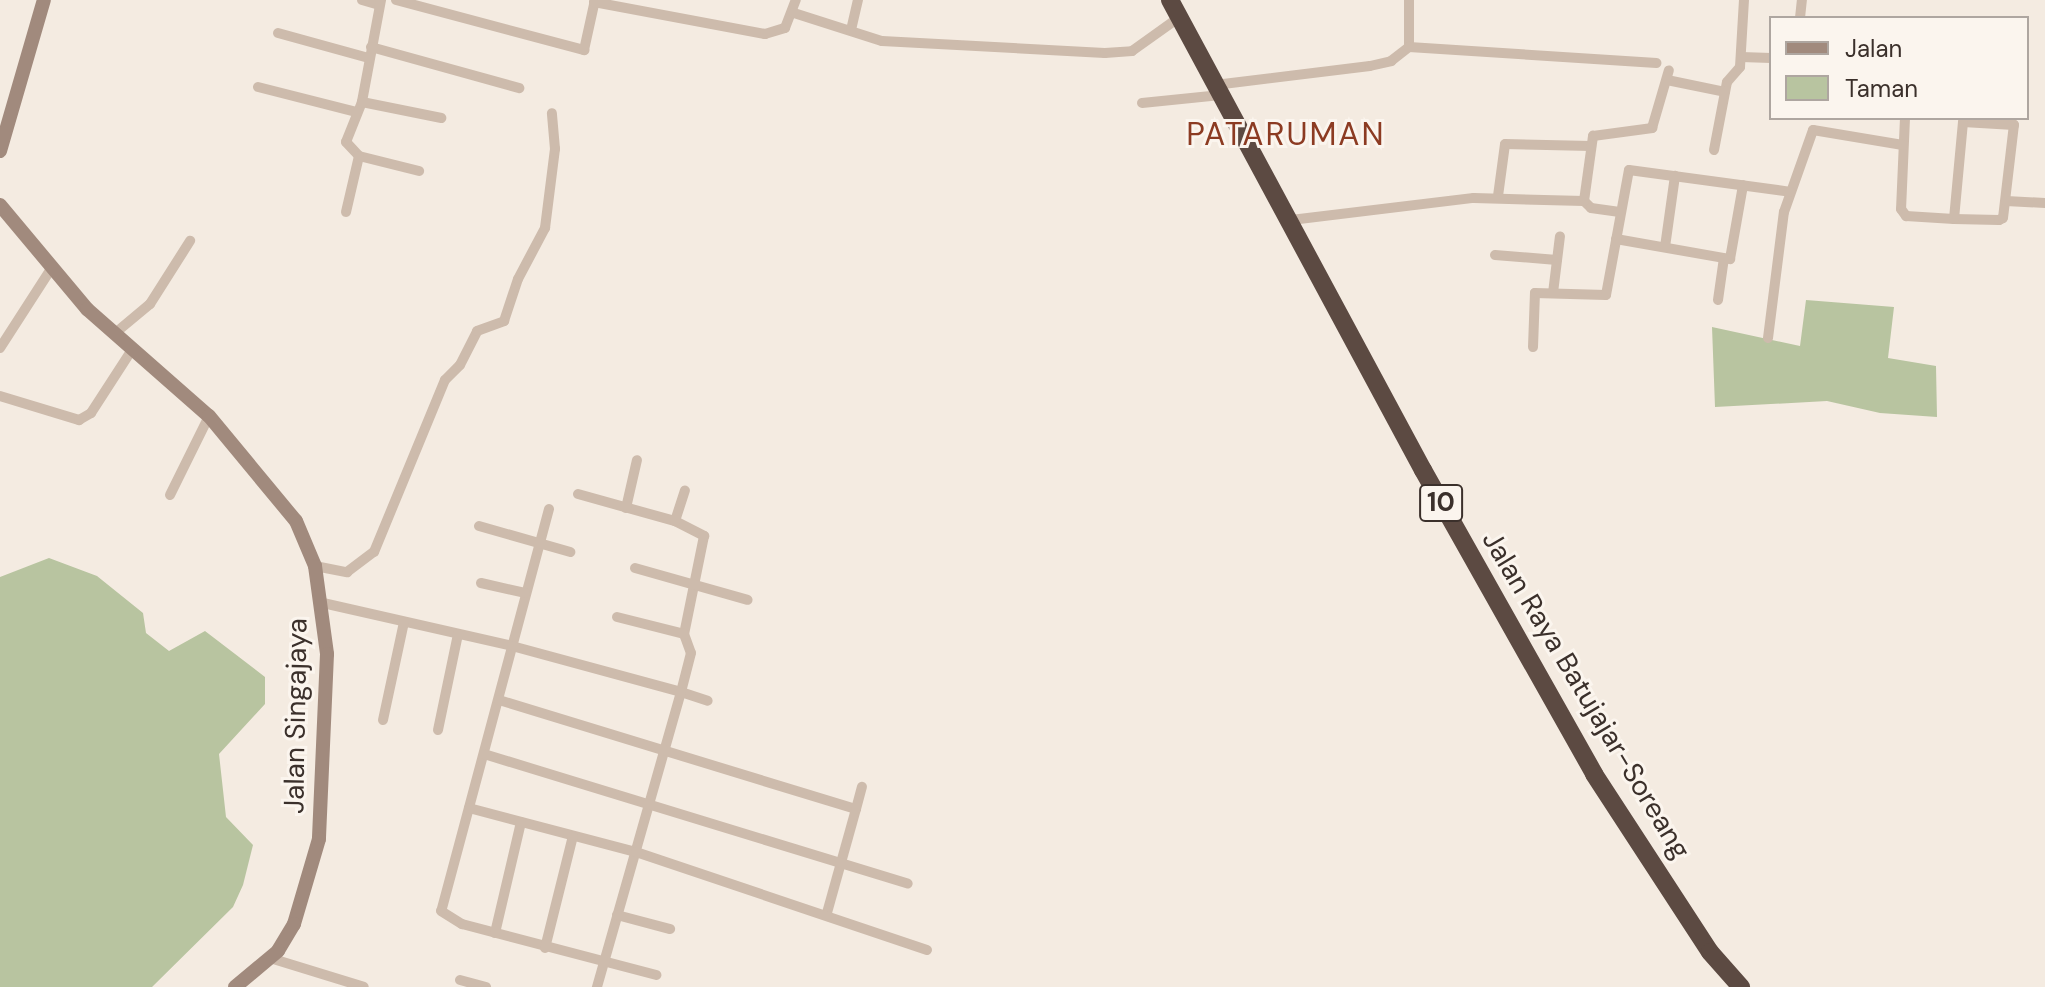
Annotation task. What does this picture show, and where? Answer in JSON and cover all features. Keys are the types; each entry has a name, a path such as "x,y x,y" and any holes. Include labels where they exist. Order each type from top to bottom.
{"highway":[{"name":"Jalan Raya Batujajar-Soreang","path":"1176,8 1423,470 1594,774 1710,952 1741,987"}],"street":[{"path":"0,151 44,0"},
{"path":"362,0 380,3 359,107 346,142 359,156 419,171"},
{"path":"396,0 584,50 594,1 765,34 779,33 794,13 796,0"},
{"path":"851,30 858,0"},
{"path":"1409,0 1409,47"},
{"path":"1714,150 1725,92 1741,57 1744,0"},
{"path":"794,13 882,41 1105,53 1132,51 1176,8"},
{"path":"278,33 519,88"},
{"path":"1142,103 1370,66 1391,61 1409,47 1656,63"},
{"path":"1741,57 1769,58"},
{"path":"1584,201 1593,136 1652,128 1668,75 1725,92"},
{"path":"258,87 359,107 441,118"},
{"path":"315,566 347,572 374,552 436,397 477,331 504,321 518,279 545,228 555,149 552,113"},
{"path":"1905,120 1902,213 1954,219 2003,218 2014,125 1963,122 1954,219"},
{"path":"1768,338 1784,212 1817,128 1903,145"},
{"path":"1498,196 1505,144 1591,146"},
{"path":"346,212 359,156"},
{"path":"1533,347 1535,293 1606,295 1629,170 1791,192"},
{"path":"1665,247 1675,176"},
{"path":"1616,239 1724,258 1733,256 1743,185"},
{"path":"1291,220 1498,196 1584,201 1591,208 1620,212"},
{"path":"2006,201 2045,203"},
{"name":"Jalan Singajaya","path":"0,205 51,269 114,334 209,416 296,521 315,566 323,603 326,680 319,839 294,924 270,958 235,987"},
{"path":"1553,293 1560,236"},
{"path":"114,334 150,304 190,241"},
{"path":"1495,255 1557,260"},
{"path":"1718,300 1724,258"},
{"path":"0,348 51,269"},
{"path":"0,396 79,420 91,413 133,348"},
{"path":"170,495 209,416"},
{"path":"626,508 637,460"},
{"path":"675,521 685,491"},
{"path":"578,494 675,521 704,536 684,634 691,653 666,753 597,987"},
{"path":"549,509 441,911 448,919 545,948 656,975"},
{"path":"479,526 570,552"},
{"path":"635,568 748,600"},
{"path":"481,583 525,593"},
{"path":"323,603 512,646 708,701"},
{"path":"617,617 684,634"},
{"path":"383,720 404,622"},
{"path":"438,730 458,634"},
{"path":"499,700 856,809"},
{"path":"484,754 908,884"},
{"path":"827,913 862,787"},
{"path":"469,808 636,852 827,913 927,950"},
{"path":"495,933 521,822"},
{"path":"545,948 573,836"},
{"path":"617,915 670,929"},
{"path":"270,958 364,987"},
{"path":"460,980 486,987"}],"green space":[{"path":"1806,300 1894,307 1888,358 1936,366 1937,417 1880,413 1827,401 1715,407 1712,327 1800,346"},
{"path":"49,558 97,576 143,613 146,633 169,651 205,631 265,677 265,704 219,754 226,817 253,845 243,885 233,907 152,987 0,987 0,577"}],"district":[{"name":"PATARUMAN","path":"1286,134"}]}
